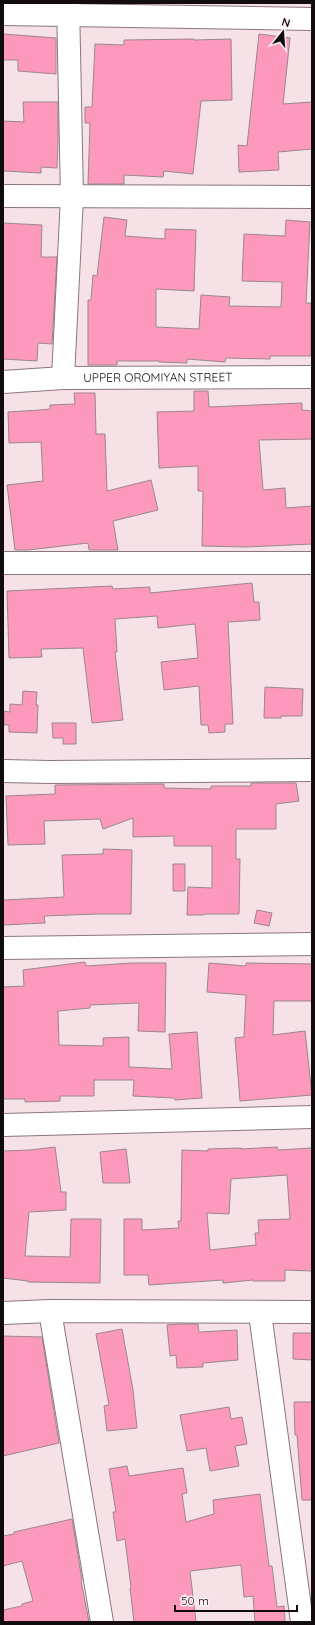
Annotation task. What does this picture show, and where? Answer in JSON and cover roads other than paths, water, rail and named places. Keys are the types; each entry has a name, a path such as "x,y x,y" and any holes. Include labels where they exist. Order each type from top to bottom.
{"street":[{"path":"3,14 68,9 312,19"},
{"path":"63,378 72,197 68,9"},
{"path":"3,196 312,197"},
{"name":"UPPER OROMIYAN STREET","path":"3,382 63,378 312,377"},
{"path":"3,563 312,563"},
{"path":"3,771 312,770"},
{"path":"3,948 312,944"},
{"path":"3,1125 312,1117"},
{"path":"50,1311 102,1622"},
{"path":"3,1313 50,1311 312,1312"},
{"path":"260,1312 302,1622"}]}
